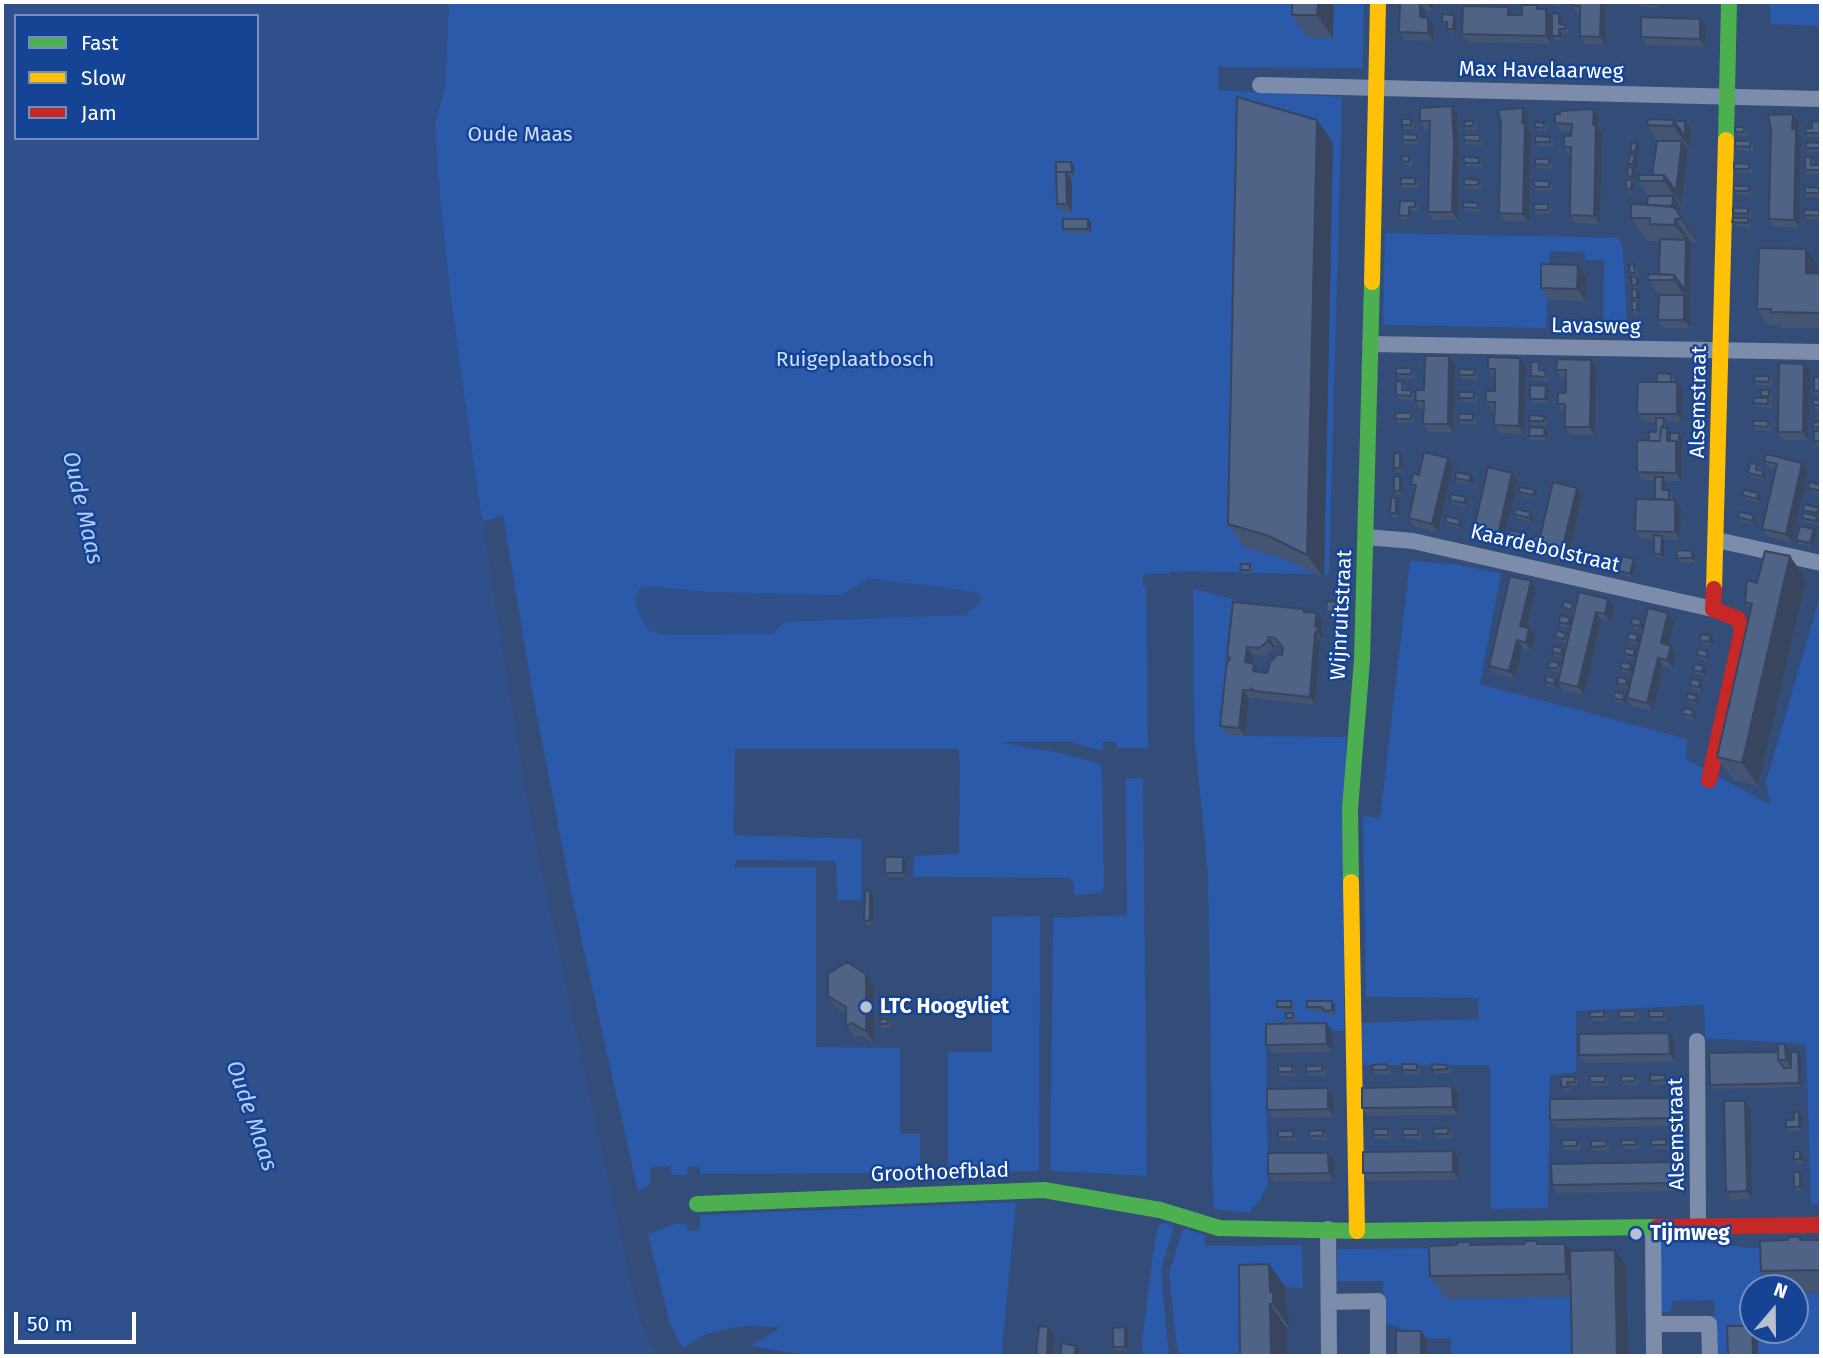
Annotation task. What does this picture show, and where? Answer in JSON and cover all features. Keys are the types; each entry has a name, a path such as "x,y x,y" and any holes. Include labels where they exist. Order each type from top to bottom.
{"street":[{"name":"Wijnruitstraat","path":"1357,1231 1350,809 1362,660 1378,2"},
{"name":"Alsemstraat","path":"1713,609 1717,540 1729,2"},
{"name":"Max Havelaarweg","path":"1260,85 1821,99"},
{"name":"Lavasweg","path":"1370,344 1821,352"},
{"name":"Kaardebolstraat","path":"1366,537 1413,541 1713,609"},
{"path":"1717,540 1821,563"},
{"path":"1709,780 1742,630 1738,619 1713,609"},
{"name":"Alsemstraat","path":"1697,1041 1698,1226"},
{"name":"Groothoefblad","path":"697,1204 1044,1190 1160,1210 1219,1228 1328,1229"},
{"path":"1329,1356 1328,1229 1357,1231 1821,1225"},
{"path":"1653,1227 1654,1356"},
{"path":"1329,1302 1378,1301 1378,1356"},
{"path":"1654,1324 1709,1324 1710,1356"}],"green space":[{"name":"Ruigeplaatbosch","path":"449,2 1364,2 1363,68 1218,67 1218,90 1342,97 1329,575 1188,571 1146,574 1143,576 1143,586 1146,586 1147,617 1148,748 1117,748 1116,742 1102,742 1103,751 1071,742 999,742 1064,754 1098,763 1102,767 1102,893 1074,895 1073,881 1069,878 913,877 914,856 959,854 960,766 959,751 956,749 735,749 736,835 862,839 862,898 859,900 837,900 836,863 833,861 737,860 734,867 816,867 816,1047 900,1048 900,1134 920,1134 920,1173 700,1174 700,1167 688,1166 687,1175 672,1175 670,1166 651,1167 650,1184 638,1192 572,897 533,695 503,515 482,522 451,302 438,178 435,124 445,88"},
{"path":"1770,2 1821,2 1821,26 1770,24"},
{"path":"1385,233 1619,238 1623,250 1627,322 1603,323 1604,260 1585,260 1585,253 1550,251 1546,328 1383,325"},
{"path":"1410,561 1453,564 1501,573 1480,684 1687,739 1686,759 1771,805 1766,782 1821,593 1821,1205 1811,1205 1806,1044 1705,1038 1704,1005 1576,1011 1576,1072 1550,1075 1548,1208 1491,1209 1490,1068 1487,1065 1361,1065 1360,1023 1479,1019 1478,998 1366,997 1363,816 1380,818"},
{"path":"1193,588 1235,600 1242,736 1346,737 1344,1031 1266,1032 1268,1183 1260,1200 1249,1213 1213,1209 1208,874 1194,732"},
{"path":"1126,778 1143,778 1147,1176 1055,1171 1051,1169 1053,918 1127,915"},
{"path":"992,917 1040,917 1039,1169 948,1172 948,1052 992,1052"},
{"path":"1016,1202 1003,1356 812,1356 751,1346 781,1327 749,1326 704,1335 683,1348 670,1324 648,1234 675,1224 687,1224 688,1231 700,1230 700,1215"},
{"path":"1164,1223 1172,1226 1173,1231 1161,1269 1169,1356 1143,1356 1142,1340 1156,1232 1159,1225"},
{"path":"1186,1229 1205,1235 1205,1246 1302,1245 1303,1288 1285,1287 1256,1356 1178,1356 1169,1274 1182,1231"},
{"path":"1663,1239 1775,1248 1776,1274 1739,1274 1739,1344 1809,1344 1809,1293 1821,1293 1821,1356 1715,1356 1714,1300 1672,1301 1671,1312 1661,1312 1659,1245"},
{"path":"1444,1248 1582,1297 1583,1356 1451,1356 1451,1338 1402,1339 1401,1327 1384,1324 1383,1281 1337,1281 1337,1249"}],"water":[{"name":"Oude Maas","path":"2,2 449,2 445,88 435,124 438,178 451,302 478,493 534,833 639,1317 658,1356 2,1356"},
{"path":"869,578 977,592 981,597 979,604 966,615 785,622 773,634 662,635 648,630 637,611 635,598 639,589 648,586 711,592 841,595"}],"building":[{"path":"1292,2 1318,2 1317,15 1292,15"},
{"path":"1400,2 1427,2 1420,3 1420,17 1428,18 1428,33 1399,32"},
{"path":"1573,2 1601,2 1600,37 1580,36 1580,6 1573,6"},
{"path":"1522,5 1537,5 1537,9 1546,9 1546,36 1462,34 1463,6 1508,7 1508,15 1522,15"},
{"path":"1552,13 1559,14 1559,24 1565,25 1565,29 1559,29 1559,36 1552,36"},
{"path":"1442,14 1454,15 1453,29 1447,29 1447,22 1442,22"},
{"path":"1641,17 1700,19 1700,39 1641,37"},
{"path":"1237,97 1317,120 1307,555 1269,536 1228,524"},
{"path":"1452,106 1452,212 1428,212 1430,121 1420,121 1420,108"},
{"path":"1523,108 1523,214 1499,213 1501,123 1498,110"},
{"path":"1594,109 1594,216 1570,215 1571,147 1564,147 1564,136 1571,136 1572,124 1555,123 1555,114 1560,114 1560,111"},
{"path":"1793,114 1792,129 1796,129 1794,220 1769,219 1771,129 1768,115"},
{"path":"1402,119 1411,119 1411,125 1402,125"},
{"path":"1648,119 1674,120 1673,126 1647,125"},
{"path":"1465,121 1473,121 1473,126 1464,126"},
{"path":"1674,121 1685,121 1685,135 1684,135"},
{"path":"1812,121 1821,122 1821,133 1806,133 1806,128 1812,128"},
{"path":"1535,122 1544,123 1544,128 1535,127"},
{"path":"1735,127 1744,127 1744,132 1735,132"},
{"path":"1403,134 1417,135 1417,140 1402,140"},
{"path":"1464,135 1480,135 1480,141 1464,140"},
{"path":"1535,136 1550,137 1550,142 1535,142"},
{"path":"1657,141 1682,141 1676,191 1664,175 1652,175"},
{"path":"1735,141 1750,141 1750,147 1735,146"},
{"path":"1632,142 1637,143 1635,152 1630,151"},
{"path":"1806,142 1820,143 1820,148 1806,148"},
{"path":"1630,155 1635,155 1633,164 1628,164"},
{"path":"1402,156 1409,156 1409,162 1402,161"},
{"path":"1464,157 1479,158 1479,163 1464,163"},
{"path":"1805,157 1811,157 1811,165 1820,165 1820,170 1805,170"},
{"path":"1535,159 1549,159 1549,165 1535,164"},
{"path":"1056,162 1071,162 1072,172 1056,172"},
{"path":"1734,163 1749,164 1749,169 1734,169"},
{"path":"1628,167 1633,168 1632,177 1627,176"},
{"path":"1056,172 1066,172 1067,204 1057,204"},
{"path":"1639,175 1664,175 1664,181 1638,181"},
{"path":"1401,178 1415,178 1415,184 1400,184"},
{"path":"1464,179 1478,180 1478,185 1464,185"},
{"path":"1626,180 1632,180 1631,189 1626,189"},
{"path":"1534,181 1549,181 1549,187 1534,187"},
{"path":"1734,186 1749,186 1749,191 1734,191"},
{"path":"1805,187 1819,188 1819,193 1805,193"},
{"path":"1648,196 1673,196 1672,207 1647,205"},
{"path":"1400,201 1415,201 1415,207 1409,207 1409,216 1399,215"},
{"path":"1463,202 1478,203 1478,208 1463,207"},
{"path":"1534,204 1548,204 1548,210 1534,210"},
{"path":"1631,204 1671,206 1677,210 1681,219 1675,219 1675,225 1650,224 1650,218 1631,218"},
{"path":"1733,208 1748,208 1748,214 1733,213"},
{"path":"1804,210 1819,210 1819,216 1804,215"},
{"path":"1733,218 1748,218 1748,223 1732,222"},
{"path":"1063,219 1088,219 1088,229 1063,229"},
{"path":"1660,239 1686,240 1685,290 1674,275 1659,274"},
{"path":"1759,248 1806,249 1806,273 1821,274 1821,313 1771,312 1771,309 1757,309"},
{"path":"1541,264 1578,265 1577,289 1541,288"},
{"path":"1634,264 1635,273 1630,273 1629,265"},
{"path":"1648,274 1674,275 1674,280 1648,280"},
{"path":"1636,276 1637,285 1632,285 1631,277"},
{"path":"1632,289 1637,289 1637,298 1632,298"},
{"path":"1659,295 1684,295 1684,320 1658,320"},
{"path":"1632,301 1637,301 1637,310 1632,310"},
{"path":"1425,356 1449,356 1448,424 1423,424 1424,401 1415,401 1416,390 1424,390"},
{"path":"1488,357 1520,358 1519,426 1494,425 1495,402 1486,402 1486,391 1495,391 1495,369 1488,369"},
{"path":"1557,359 1591,360 1590,427 1565,427 1565,404 1558,404 1558,393 1566,393 1566,370 1556,370"},
{"path":"1531,362 1539,362 1539,370 1546,371 1545,377 1531,376"},
{"path":"1779,363 1804,364 1803,432 1778,432"},
{"path":"1396,368 1412,368 1411,374 1396,374"},
{"path":"1459,369 1475,370 1474,375 1459,375"},
{"path":"1657,373 1671,374 1671,382 1657,382"},
{"path":"1754,376 1769,376 1769,382 1754,381"},
{"path":"1814,377 1821,377 1821,391 1814,391"},
{"path":"1396,381 1403,382 1402,390 1411,390 1411,396 1396,395"},
{"path":"1638,382 1677,382 1677,414 1637,414"},
{"path":"1530,385 1546,386 1545,399 1530,399"},
{"path":"1761,390 1769,390 1769,396 1761,396"},
{"path":"1459,392 1474,392 1474,398 1459,398"},
{"path":"1754,398 1768,398 1768,404 1753,403"},
{"path":"1813,400 1821,400 1821,405 1813,405"},
{"path":"1396,413 1411,413 1411,419 1395,419"},
{"path":"1459,414 1473,414 1473,420 1458,420"},
{"path":"1530,415 1544,416 1544,421 1529,421"},
{"path":"1656,418 1664,418 1660,441 1649,441 1649,432 1656,432"},
{"path":"1753,421 1768,421 1768,427 1753,426"},
{"path":"1813,422 1821,422 1821,428 1813,427"},
{"path":"1529,427 1545,428 1544,436 1529,436"},
{"path":"1661,427 1667,428 1667,441 1676,441 1676,473 1637,472 1637,440 1660,441"},
{"path":"1814,431 1821,431 1821,441 1814,441"},
{"path":"1670,433 1679,433 1679,444 1670,441"},
{"path":"1424,452 1448,458 1432,524 1409,518 1416,485 1411,484 1413,473 1419,475"},
{"path":"1394,453 1400,453 1400,468 1394,468"},
{"path":"1766,454 1802,463 1786,534 1762,529 1777,464 1764,461"},
{"path":"1750,463 1757,464 1756,470 1763,471 1762,476 1748,473"},
{"path":"1488,467 1512,473 1497,539 1473,533"},
{"path":"1456,472 1471,475 1469,481 1455,478"},
{"path":"1394,476 1400,477 1400,491 1394,491"},
{"path":"1655,477 1663,477 1662,490 1669,490 1669,500 1655,499"},
{"path":"1553,482 1577,488 1561,554 1531,547 1534,536 1540,537"},
{"path":"1809,482 1821,485 1821,491 1808,488"},
{"path":"1520,487 1535,490 1533,495 1519,492"},
{"path":"1744,490 1758,493 1757,499 1742,495"},
{"path":"1451,494 1466,497 1464,503 1450,500"},
{"path":"1391,498 1396,498 1396,513 1390,513"},
{"path":"1636,499 1675,500 1675,532 1635,531"},
{"path":"1804,504 1819,508 1817,513 1803,510"},
{"path":"1515,509 1530,512 1529,518 1514,514"},
{"path":"1739,512 1754,515 1752,521 1738,517"},
{"path":"1803,513 1817,516 1816,521 1802,518"},
{"path":"1446,516 1460,520 1459,525 1445,522"},
{"path":"1800,526 1814,529 1810,543 1796,540"},
{"path":"1510,530 1525,534 1523,539 1513,537 1511,545 1507,545"},
{"path":"1654,535 1662,536 1661,555 1654,553"},
{"path":"1677,550 1692,551 1692,558 1677,558"},
{"path":"1765,551 1790,556 1742,763 1717,757 1752,604 1745,602 1747,580 1757,583"},
{"path":"1622,556 1634,559 1630,574 1619,571"},
{"path":"1241,564 1250,564 1250,570 1240,570"},
{"path":"1510,576 1531,581 1520,626 1529,628 1526,643 1517,640 1509,671 1489,666"},
{"path":"1579,592 1608,599 1605,614 1596,612 1578,687 1558,682"},
{"path":"1327,601 1337,602 1336,612 1326,611"},
{"path":"1564,601 1573,604 1571,610 1562,607"},
{"path":"1233,602 1304,609 1304,612 1317,613 1315,626 1318,627 1315,632 1310,697 1254,691 1251,688 1243,690 1239,728 1220,726 1227,661 1230,658 1227,657","holes":["1268,637 1275,638 1283,648 1282,655 1278,654 1270,662 1267,673 1253,671 1254,664 1245,662 1247,647 1259,648 1268,641"]},
{"path":"1648,608 1668,613 1661,643 1671,646 1667,660 1658,658 1647,703 1627,698"},
{"path":"1560,615 1570,618 1568,624 1559,622"},
{"path":"1632,618 1641,620 1640,626 1631,624"},
{"path":"1557,631 1566,633 1564,639 1555,637"},
{"path":"1629,633 1638,635 1636,641 1627,639"},
{"path":"1701,634 1711,636 1709,642 1700,640"},
{"path":"1553,646 1562,648 1561,654 1552,652"},
{"path":"1625,648 1635,650 1633,656 1624,653"},
{"path":"1698,649 1707,651 1706,657 1697,655"},
{"path":"1550,661 1559,663 1557,669 1548,667"},
{"path":"1622,662 1631,664 1630,670 1620,668"},
{"path":"1695,664 1704,666 1702,672 1693,670"},
{"path":"1546,676 1555,678 1554,684 1545,682"},
{"path":"1618,677 1627,679 1626,685 1617,683"},
{"path":"1691,679 1700,681 1699,687 1690,685"},
{"path":"1615,692 1624,694 1623,700 1613,698"},
{"path":"1688,693 1697,696 1695,701 1686,699"},
{"path":"1684,708 1693,710 1692,716 1683,714"},
{"path":"885,857 903,857 903,873 885,873"},
{"path":"865,891 870,891 870,920 864,921"},
{"path":"847,962 866,974 866,1031 852,1023 846,1026 846,1007 828,996 828,974"},
{"path":"1277,1001 1291,1001 1291,1007 1277,1007"},
{"path":"1307,1001 1332,1001 1332,1010 1307,1007"},
{"path":"1604,1011 1604,1017 1590,1017 1590,1012"},
{"path":"1619,1011 1635,1011 1635,1017 1619,1017"},
{"path":"1649,1011 1664,1011 1664,1017 1649,1017"},
{"path":"1286,1013 1293,1013 1293,1018 1286,1018"},
{"path":"880,1019 888,1019 887,1024 880,1024"},
{"path":"1326,1023 1327,1044 1266,1045 1266,1024"},
{"path":"1669,1033 1670,1054 1579,1055 1579,1034"},
{"path":"1778,1044 1785,1044 1786,1060 1778,1060"},
{"path":"1778,1052 1778,1060 1784,1068 1791,1068 1791,1052 1798,1052 1799,1083 1710,1085 1709,1053"},
{"path":"1387,1064 1387,1070 1373,1070 1372,1065"},
{"path":"1402,1064 1417,1064 1417,1070 1402,1070"},
{"path":"1432,1064 1447,1065 1447,1069 1432,1070"},
{"path":"1278,1066 1292,1066 1293,1072 1278,1072"},
{"path":"1306,1066 1322,1066 1322,1071 1306,1072"},
{"path":"1650,1075 1665,1075 1665,1080 1650,1081"},
{"path":"1590,1076 1605,1076 1605,1082 1590,1082"},
{"path":"1621,1076 1635,1076 1635,1081 1621,1082"},
{"path":"1560,1077 1575,1077 1575,1082 1567,1082 1568,1087 1562,1087"},
{"path":"1452,1086 1453,1107 1362,1108 1362,1088"},
{"path":"1328,1088 1328,1109 1267,1110 1267,1089"},
{"path":"1670,1098 1671,1118 1550,1120 1550,1099"},
{"path":"1724,1101 1745,1101 1747,1191 1726,1192"},
{"path":"1794,1112 1799,1112 1799,1127 1786,1127 1786,1120 1794,1120"},
{"path":"1448,1128 1448,1134 1433,1134 1433,1129"},
{"path":"1374,1129 1388,1129 1388,1135 1373,1135"},
{"path":"1403,1129 1418,1129 1418,1135 1403,1135"},
{"path":"1323,1130 1323,1136 1309,1136 1309,1131"},
{"path":"1278,1131 1293,1131 1293,1137 1278,1137"},
{"path":"1666,1139 1666,1145 1651,1145 1651,1140"},
{"path":"1562,1140 1577,1140 1577,1146 1562,1146"},
{"path":"1621,1140 1635,1140 1636,1145 1621,1145"},
{"path":"1591,1141 1606,1141 1606,1146 1591,1147"},
{"path":"1453,1151 1453,1172 1363,1173 1363,1152"},
{"path":"1794,1151 1800,1151 1800,1159 1794,1159"},
{"path":"1268,1153 1328,1153 1329,1173 1268,1174"},
{"path":"1672,1162 1672,1183 1552,1185 1551,1164"},
{"path":"1794,1172 1800,1172 1800,1187 1794,1187"},
{"path":"1788,1237 1821,1240 1821,1270 1761,1271 1760,1241 1788,1240"},
{"path":"1525,1241 1565,1244 1566,1274 1430,1276 1429,1246 1457,1245 1457,1242 1470,1242 1470,1245 1525,1244"},
{"path":"1615,1250 1617,1356 1572,1356 1570,1251"},
{"path":"1269,1264 1270,1292 1273,1292 1273,1304 1270,1304 1271,1356 1240,1356 1239,1265"},
{"path":"1039,1326 1048,1327 1047,1356 1036,1354"},
{"path":"1727,1326 1739,1326 1739,1344 1753,1344 1753,1356 1728,1356"},
{"path":"1125,1327 1125,1347 1113,1347 1113,1328"},
{"path":"1396,1331 1421,1331 1421,1356 1396,1356"},
{"path":"1062,1343 1076,1346 1074,1356 1060,1356"}],"traffic: fast":[{"path":"1726,140 1729,2"},
{"path":"1351,882 1350,809 1362,660 1372,282"},
{"path":"697,1204 1044,1190 1160,1210 1219,1228 1357,1231 1657,1227"}],"traffic: slow":[{"path":"1372,282 1378,2"},
{"path":"1714,589 1726,140"},
{"path":"1351,882 1357,1231"}],"traffic: jam":[{"path":"1709,780 1742,630 1738,619 1713,609 1714,589"},
{"path":"1657,1227 1821,1225"}],"place":[{"name":"LTC Hoogvliet","path":"866,1007"},
{"name":"Tijmweg","path":"1636,1234"}]}
